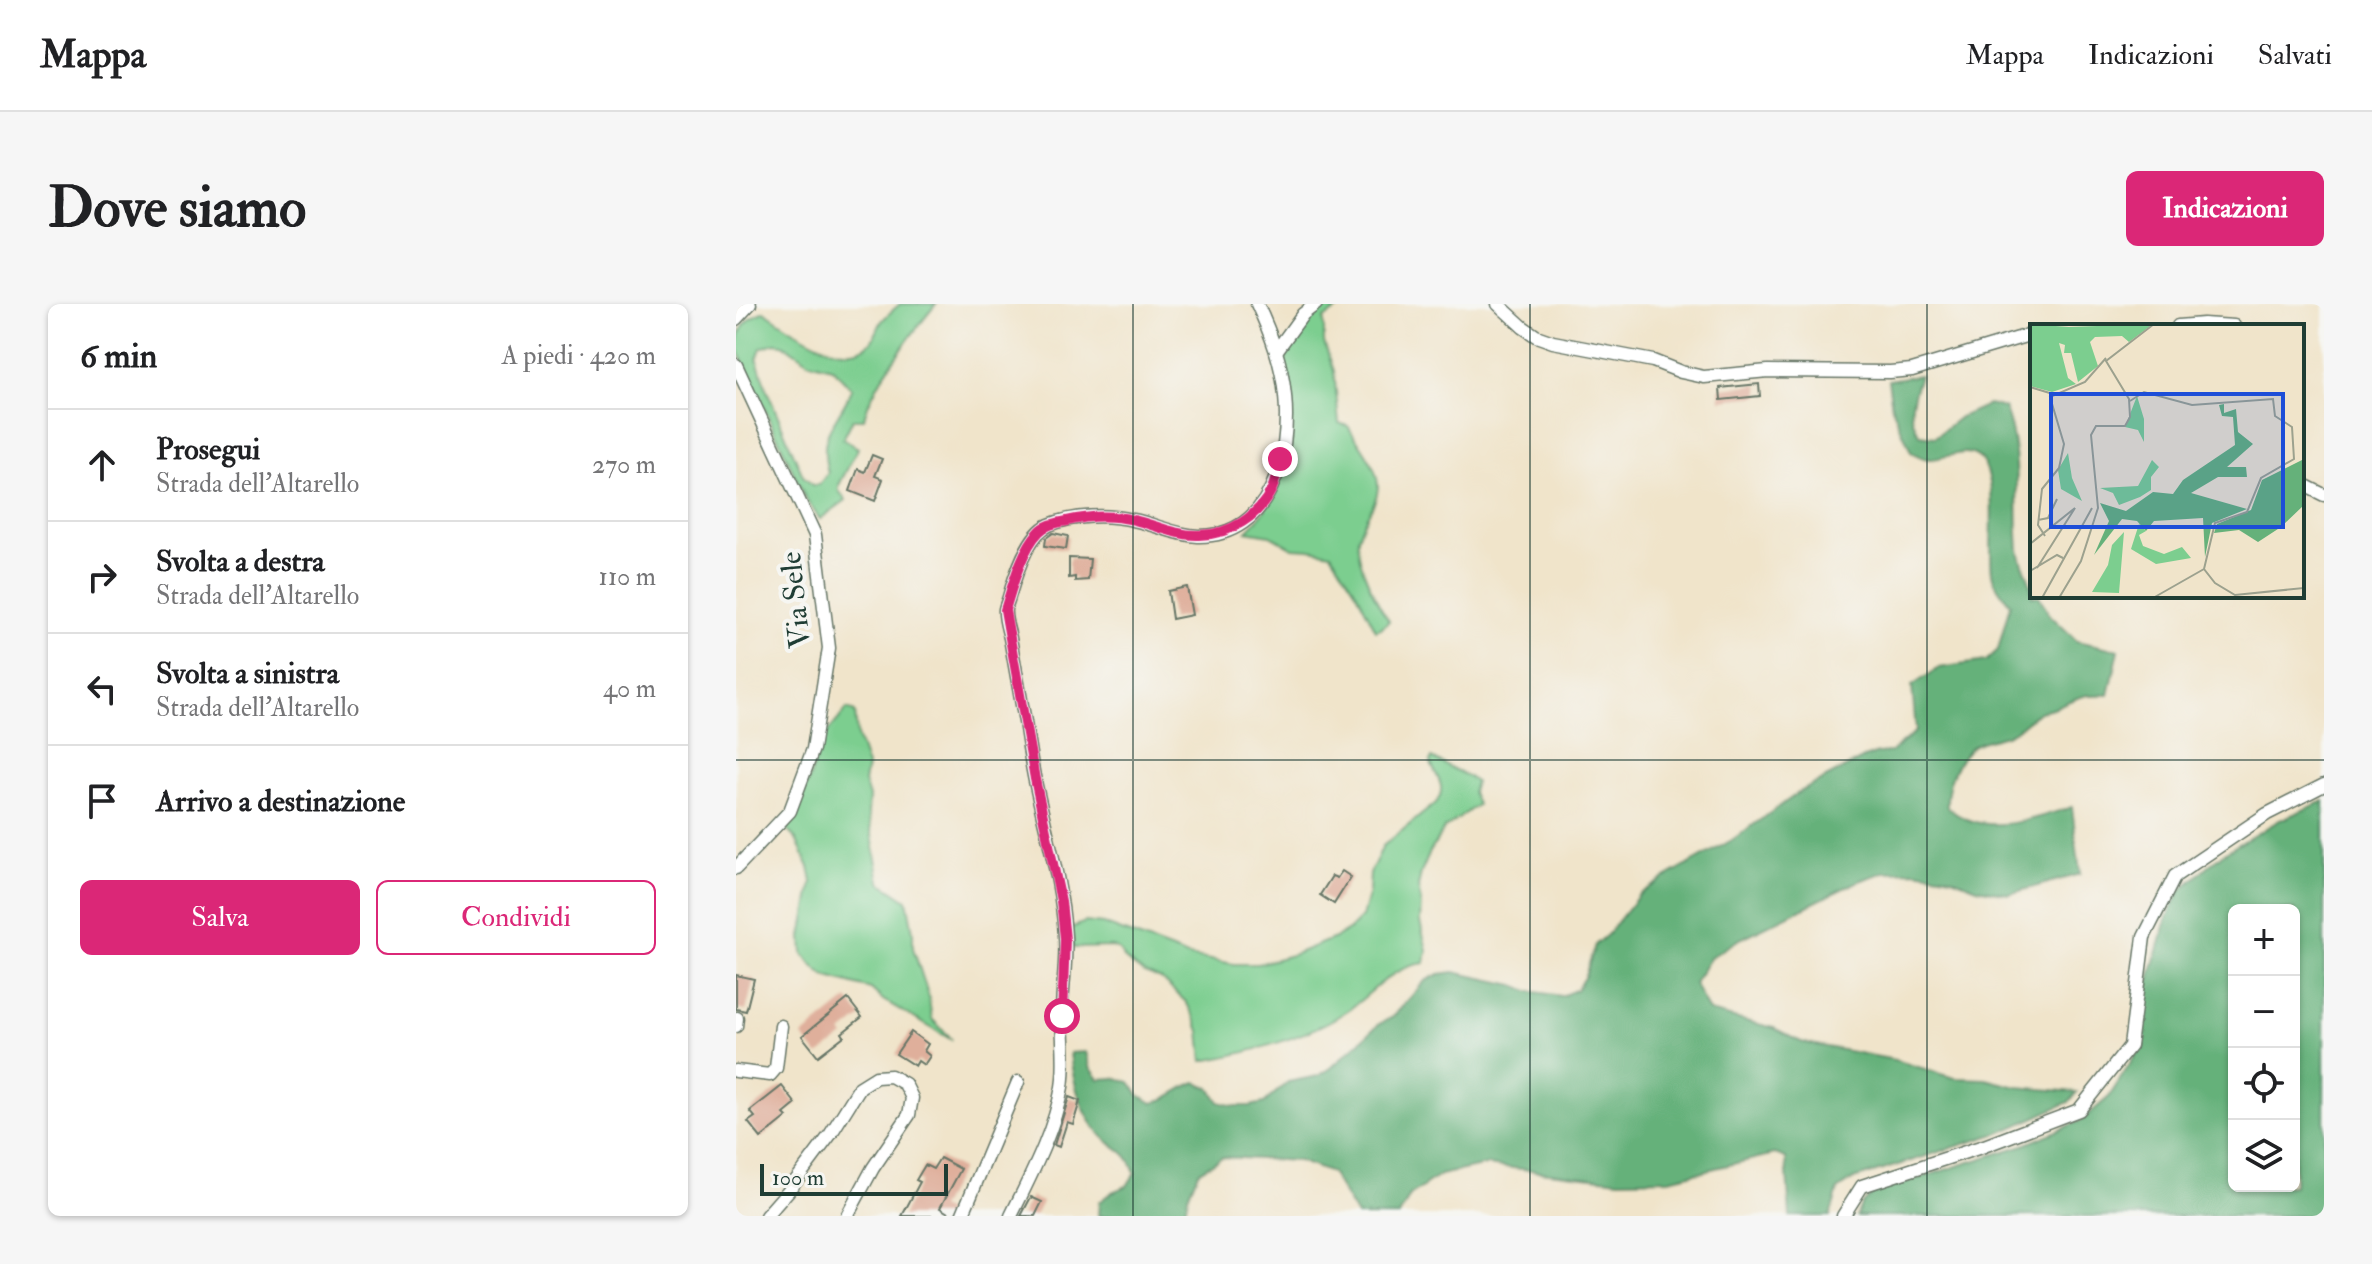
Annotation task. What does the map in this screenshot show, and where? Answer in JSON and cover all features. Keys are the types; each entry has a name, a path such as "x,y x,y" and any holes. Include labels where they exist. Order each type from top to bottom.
{"street":[{"path":"736,319 750,304"},
{"path":"1011,1216 1038,1160 1062,1086 1065,939 1059,886 1035,779 1005,610 1028,548 1048,525 1102,516 1132,519 1198,536 1219,533 1242,523 1260,509 1273,487 1286,429 1285,396 1277,350 1257,304"},
{"path":"1277,350 1303,314 1316,304"},
{"path":"1498,304 1536,336 1653,361 1704,377 1768,371 1912,370 2030,335"},
{"name":"Via Sele","path":"736,365 815,535 829,648 813,749 790,811 736,868"},
{"path":"2304,485 2324,495"},
{"path":"1843,1216 1862,1186 1984,1146 2079,1110 2130,1046 2144,937 2175,876 2267,814 2324,785"},
{"path":"736,1026 737,1018"},
{"path":"736,1071 770,1075 776,1068 781,1026"},
{"path":"766,1216 830,1135 860,1087 876,1077 891,1076 905,1084 912,1098 909,1115 873,1168 847,1216"},
{"path":"962,1216 1018,1082"}],"green space":[{"path":"900,304 936,304 884,376 864,419 853,419 843,439 858,448 839,485 839,491 846,500 820,519 806,500 737,348 740,335 748,321 764,311 830,349 858,350 870,343 882,321","holes":["774,343 783,344 809,362 832,368 852,389 830,428 825,447 828,473 819,485 812,485 803,476 757,359 761,348"]},
{"path":"1329,304 1345,304 1324,319 1324,342 1334,371 1339,423 1348,426 1367,455 1377,479 1377,494 1358,539 1363,570 1389,621 1376,630 1331,553 1293,548 1270,535 1247,531 1272,499 1283,464 1290,408 1286,356 1304,328"},
{"path":"1920,375 1912,412 1920,435 1935,437 1960,417 1989,404 2004,408 2016,459 2019,549 2030,583 2030,598 2040,598 2049,614 2077,641 2119,650 2109,695 2081,696 2034,715 2013,732 1977,744 1959,762 1948,792 1947,807 1961,817 1992,824 2024,821 2072,807 2080,874 2009,894 1977,888 1947,876 1915,871 1884,872 1854,883 1738,940 1711,957 1694,983 1709,1012 1774,1028 1801,1042 1895,1060 1955,1078 1986,1079 2017,1087 2077,1092 2069,1102 2002,1132 1854,1179 1838,1190 1830,1216 1790,1216 1786,1158 1775,1154 1669,1179 1619,1180 1486,1165 1440,1175 1410,1196 1399,1216 1357,1216 1331,1173 1298,1161 1222,1157 1198,1172 1184,1216 1098,1216 1099,1202 1127,1186 1135,1173 1125,1155 1102,1136 1083,1108 1070,1053 1086,1052 1090,1067 1099,1079 1115,1078 1130,1082 1139,1095 1153,1103 1196,1082 1210,1088 1219,1102 1250,1106 1264,1103 1288,1082 1318,1076 1331,1068 1379,1024 1393,1017 1425,981 1439,974 1454,972 1561,996 1576,990 1585,976 1595,945 1607,935 1639,895 1732,840 1801,791 1864,758 1891,752 1916,731 1912,686 1939,668 1986,661 1998,650 2010,604 1993,578 1988,474 1982,461 1972,454 1928,459 1911,452 1892,407 1888,380"},
{"path":"847,709 855,712 857,736 867,766 864,782 869,797 868,813 880,882 907,900 913,948 928,994 932,1019 952,1040 883,1000 871,989 824,976 803,953 802,937 812,882 809,867 796,839 785,828 808,783 823,735"},
{"path":"1432,758 1475,782 1472,792 1477,805 1444,829 1421,873 1418,887 1420,922 1427,950 1425,963 1393,974 1332,1020 1278,1043 1203,1061 1200,1031 1194,1016 1186,1002 1161,979 1144,973 1113,947 1073,948 1071,928 1085,922 1103,924 1188,956 1234,964 1258,964 1295,954 1337,937 1362,917 1369,892 1370,873 1383,846 1436,803 1441,786 1430,761"},
{"path":"2324,801 2324,1208 2315,1216 1856,1216 1862,1203 1875,1192 2024,1145 2082,1120 2109,1097 2137,1053 2149,982 2167,919 2180,891 2222,854 2280,820"}],"building":[{"path":"1759,384 1760,396 1721,400 1720,388"},
{"path":"872,455 882,459 875,476 883,479 875,501 850,491 858,469 865,472"},
{"path":"1053,533 1068,536 1066,549 1045,546 1046,538"},
{"path":"1069,558 1090,559 1088,580 1069,578"},
{"path":"1187,587 1192,615 1172,619 1168,591"},
{"path":"1342,871 1351,877 1334,904 1320,895 1332,876 1337,878"},
{"path":"736,975 754,979 746,1011 736,1009"},
{"path":"848,999 862,1017 818,1056 802,1036"},
{"path":"911,1032 928,1044 924,1051 930,1056 924,1065 918,1061 915,1066 896,1054"},
{"path":"782,1086 796,1104 784,1114 787,1117 761,1138 748,1122 755,1117 750,1111"},
{"path":"1069,1097 1080,1101 1073,1124 1067,1122 1059,1147 1054,1145"},
{"path":"940,1158 961,1169 940,1208 953,1216 902,1216 920,1182 916,1180 925,1165 933,1169"},
{"path":"1031,1197 1042,1202 1035,1216 1021,1216"}],"route":[{"path":"1062,1016 1065,939 1061,901 1035,779 1005,610 1013,584 1028,548 1048,525 1102,516 1132,519 1198,536 1219,533 1242,523 1260,509 1273,487 1280,459"}]}
